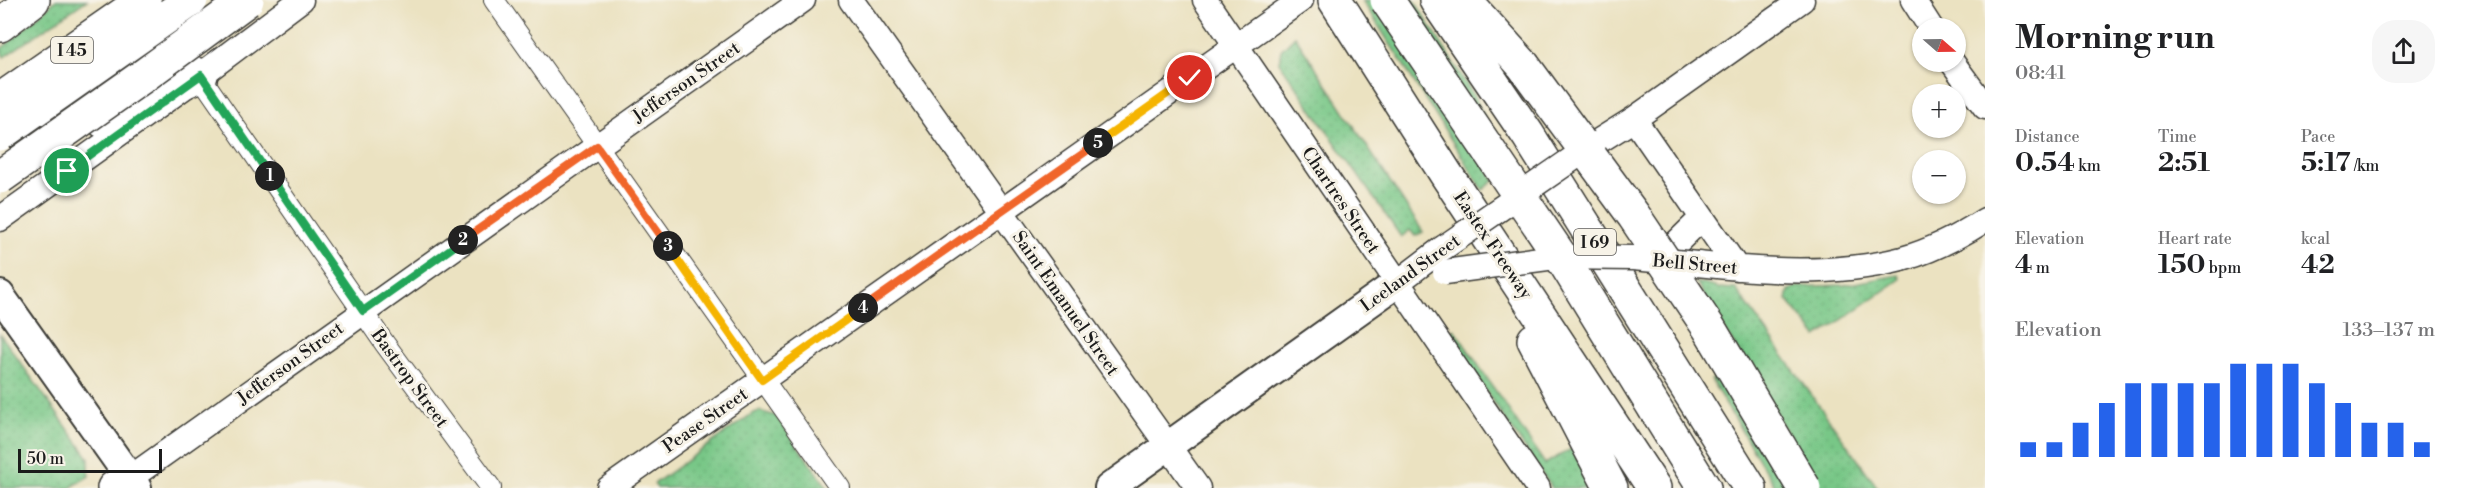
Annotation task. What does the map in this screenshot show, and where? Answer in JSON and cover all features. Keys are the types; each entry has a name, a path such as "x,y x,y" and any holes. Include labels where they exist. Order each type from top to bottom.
{"highway":[{"path":"0,18 21,0"},
{"path":"0,25 33,0"},
{"name":"I 45","path":"0,100 146,0"},
{"path":"0,134 191,0"},
{"path":"0,191 14,174 247,0"},
{"name":"Eastex Freeway","path":"1335,0 1446,174 1654,488"},
{"path":"1388,0 1567,266 1704,488"},
{"name":"I 69","path":"1436,0 1528,135 1750,488"},
{"path":"1464,0 1523,65 1634,216 1703,319 1804,488"},
{"path":"1487,0 1523,65"},
{"path":"14,174 128,103 201,75"},
{"path":"0,87 36,143 35,159 14,174"},
{"path":"1446,174 1611,488"}],"main road":[{"name":"Leeland Street","path":"1109,488 1397,284"},
{"path":"0,295 127,485"}],"street":[{"name":"Bastrop Street","path":"146,0 201,75 363,311 491,488"},
{"path":"0,219 201,75 301,0"},
{"path":"494,0 840,488"},
{"name":"Jefferson Street","path":"127,485 363,311 803,0"},
{"name":"Saint Emanuel Street","path":"851,0 1198,488"},
{"name":"Chartres Street","path":"1205,0 1538,488"},
{"name":"Pease Street","path":"609,488 1301,0"},
{"name":"Leeland Street","path":"1444,260 1594,144 1634,119 1802,0"},
{"path":"1913,0 1924,18"},
{"path":"1959,72 1985,107"},
{"path":"1634,119 1737,268"},
{"path":"1658,261 1702,218"},
{"name":"Bell Street","path":"1397,284 1444,260 1555,257 1658,261 1737,268 1835,269 1902,259 1944,242 1985,220"}],"green space":[{"path":"56,0 87,0 4,57 0,50"},
{"path":"1362,0 1375,0 1495,180 1483,190"},
{"path":"1402,0 1414,0 1473,94 1499,147"},
{"path":"1295,36 1423,232 1415,236 1410,230 1401,237 1279,62 1281,50"},
{"path":"1898,275 1899,280 1817,337 1787,300 1789,290 1796,287 1844,285"},
{"path":"1696,282 1718,288 1736,289 1878,488 1820,488"},
{"path":"1454,329 1545,464 1576,446 1597,488 1552,488 1447,334"},
{"path":"0,334 89,458 89,476 70,488 0,488"},
{"path":"1725,372 1795,488 1776,488 1711,380"},
{"path":"759,411 776,416 828,488 657,488 654,484 752,414"}],"route":[{"path":"67,171 201,75 363,311 597,146 762,380 1190,78"}]}
